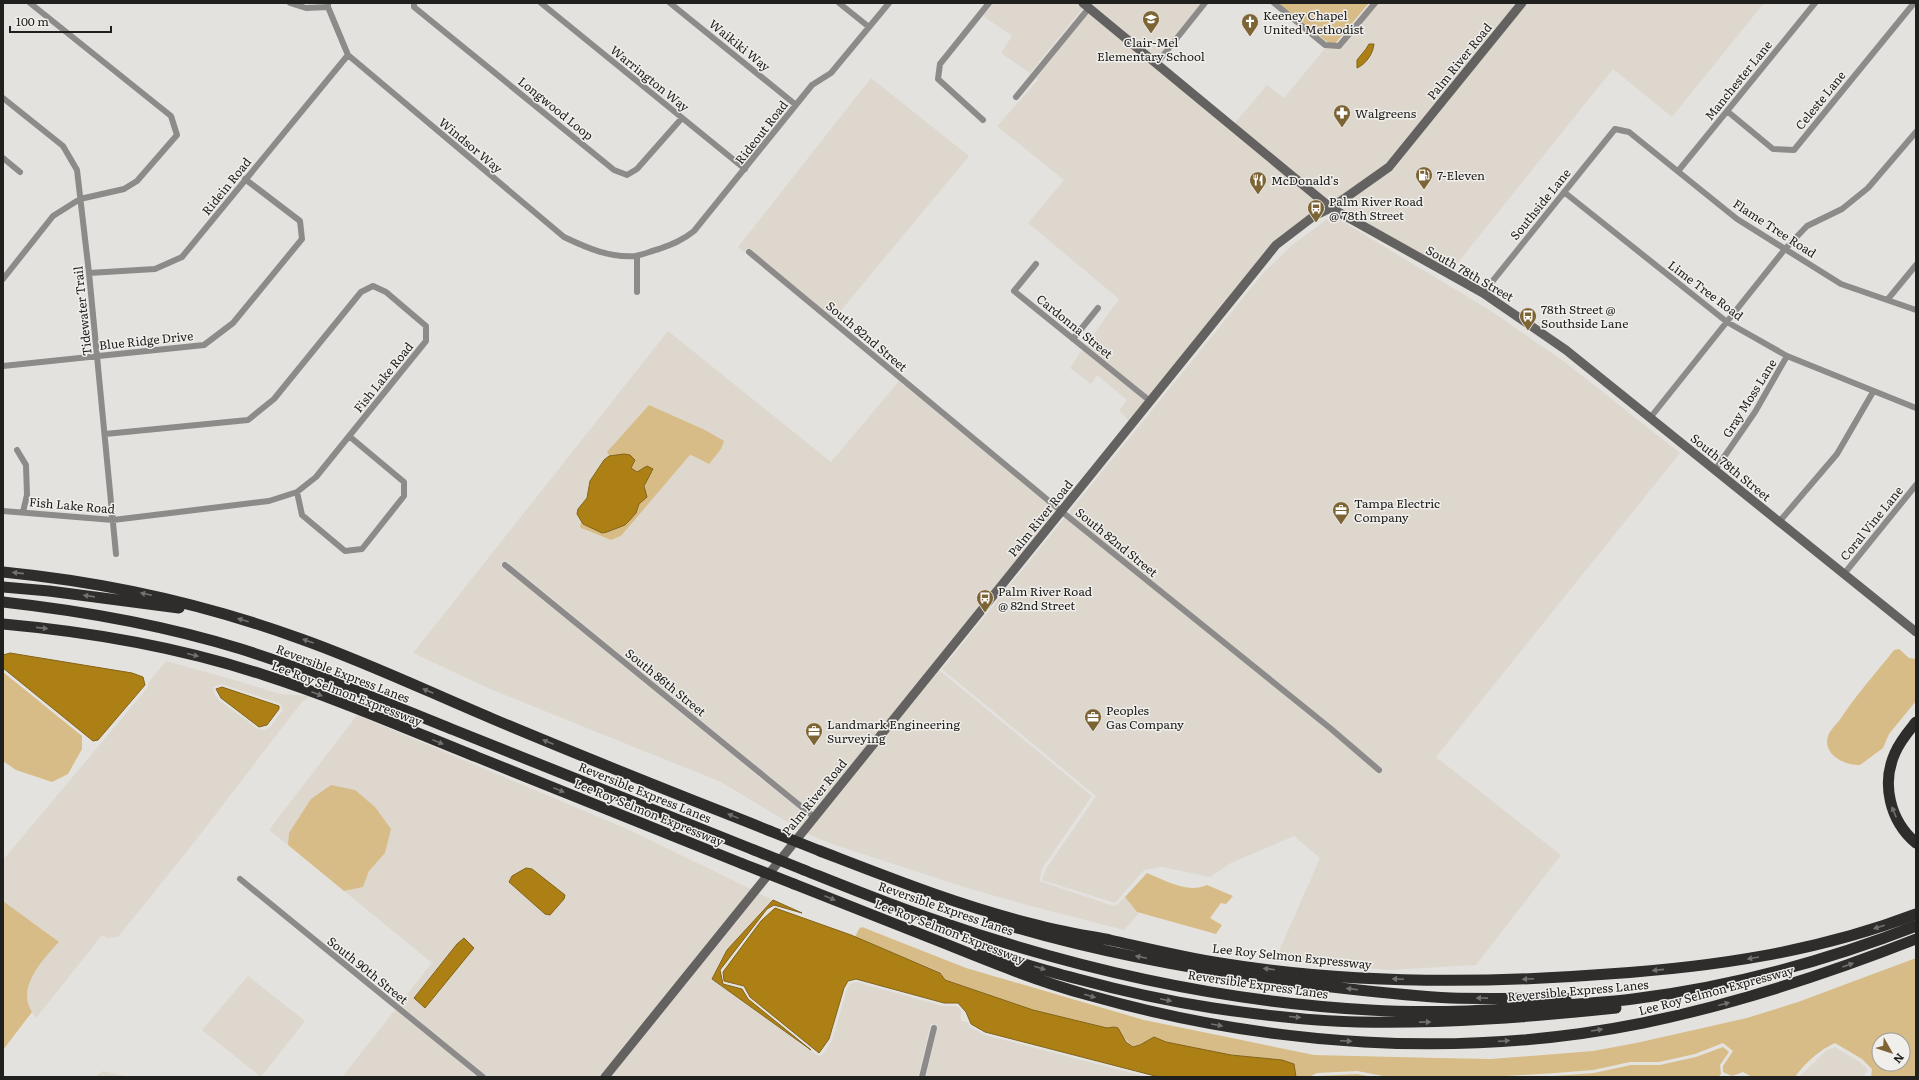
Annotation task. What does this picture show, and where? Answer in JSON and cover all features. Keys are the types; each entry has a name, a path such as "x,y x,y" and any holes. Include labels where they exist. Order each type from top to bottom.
{"highway":[{"name":"Lee Roy Selmon Expressway","path":"3,572 102,585 150,595 262,625 332,650 554,745 935,895 1032,924 1220,963 1364,978 1448,980 1565,978 1723,963 1775,954 1826,943 1916,914"},
{"path":"3,587 56,592 225,615"},
{"name":"Reversible Express Lanes","path":"3,602 60,608 148,625 209,640 264,657 349,688 804,870 940,922 1026,948 1121,973 1243,997 1338,1008 1433,1012 1484,1012 1632,1000 1745,978 1821,958 1916,926"},
{"name":"Lee Roy Selmon Expressway","path":"3,624 58,630 136,642 194,655 264,675 360,711 743,864 1040,980 1085,995 1185,1020 1246,1030 1332,1040 1432,1044 1531,1039 1642,1023 1776,989 1836,970 1916,939"},
{"path":"1916,722 1903,739 1895,753 1888,782 1891,804 1896,818 1904,832 1916,843"},
{"path":"935,895 964,911 1010,926 1077,944 1153,960 1260,978 1396,994 1444,997 1568,998 1620,995 1632,1000"},
{"path":"961,950 982,952 1077,979 1170,1000 1245,1012 1357,1022 1454,1021 1532,1017 1626,1007 1664,994"}],"street":[{"path":"3,279 53,216 80,199 124,189 137,181 177,135 171,116 30,3"},
{"name":"Windsor Way","path":"290,3 306,8 328,5 348,56 564,237 598,251 617,256 637,256"},
{"name":"Longwood Loop","path":"414,3 414,7 614,170 627,175 637,170 682,118"},
{"name":"Warrington Way","path":"541,3 745,169"},
{"name":"Waikiki Way","path":"670,3 796,105"},
{"path":"839,3 869,27"},
{"name":"Rideout Road","path":"637,256 682,240 705,219 812,85 831,73 889,3"},
{"path":"983,120 938,80 940,64 989,3"},
{"path":"1157,63 1205,3"},
{"path":"1274,3 1325,45 1339,46 1375,3"},
{"name":"Palm River Road","path":"605,1077 1276,245 1314,216 1331,208 1389,167 1522,3"},
{"name":"Manchester Lane","path":"1679,170 1815,3"},
{"name":"Celeste Lane","path":"1727,111 1773,149 1794,150 1915,4"},
{"path":"1016,97 1086,5"},
{"name":"South 78th Street","path":"1086,5 1331,208 1483,293 1516,314 1566,350 1844,574 1915,629"},
{"name":"Ridein Road","path":"89,274 155,269 182,257 348,56"},
{"name":"Tidewater Trail","path":"3,98 63,146 77,170 98,357 116,554"},
{"name":"Flame Tree Road","path":"1615,129 1629,132 1679,170 1737,219 1841,284 1888,299 1916,310"},
{"name":"Southside Lane","path":"1483,293 1615,129"},
{"path":"1650,418 1785,249 1807,226 1842,209 1868,188 1916,132"},
{"path":"3,158 20,172"},
{"name":"Blue Ridge Drive","path":"3,366 204,345 233,323 302,239 300,221 245,179"},
{"name":"Lime Tree Road","path":"1564,192 1727,322 1787,356 1873,392 1916,408"},
{"name":"South 82nd Street","path":"749,252 1061,511 1330,728 1379,770"},
{"path":"637,256 638,292"},
{"name":"Cardonna Street","path":"1036,264 1014,291 1150,401"},
{"path":"1888,299 1916,265"},
{"name":"Fish Lake Road","path":"3,511 113,520 269,501 296,492 316,477 426,341 426,326 386,292 373,286 361,292 274,399 248,420 105,434"},
{"path":"1073,339 1098,308"},
{"name":"Gray Moss Lane","path":"1715,470 1755,412 1787,356"},
{"path":"1779,522 1837,454 1873,392"},
{"path":"296,492 302,516 345,551 362,549 404,496 404,482 349,436"},
{"path":"18,450 26,465 27,495 23,512"},
{"name":"Coral Vine Lane","path":"1844,574 1916,485"},
{"name":"South 86th Street","path":"505,565 814,817"},
{"name":"South 90th Street","path":"240,879 483,1077"},
{"path":"922,1077 934,1028"}],"shaded area":[{"path":"994,3 1077,3 1083,8 1030,73 1001,53 1012,36 983,16"},
{"name":"Clair-Mel Elementary School","path":"1083,3 1205,3 1157,63"},
{"path":"1275,3 1369,3 1333,46"},
{"path":"1377,3 1520,3 1388,166 1331,205 1234,124 1267,85 1284,98 1326,47 1341,47"},
{"path":"1526,3 1764,3 1672,117 1613,69 1448,275 1336,207 1392,168"},
{"path":"1089,13 1324,207 1273,242 1149,396 1086,345 1119,299 1028,223 1064,180 997,126 1038,80 1036,78"},
{"path":"1369,44 1374,44 1371,55 1357,68 1357,60"},
{"path":"871,78 969,156 834,319 748,247 744,252 738,247"},
{"name":"Tampa Electric Company","path":"1337,218 1491,311 1566,363 1680,453 1436,757 1561,855 1476,965 1389,970 1275,960 1320,858 1294,836 1231,863 1210,877 1162,867 1144,870 1115,903 1042,880 1046,869 1096,796 942,669 1264,272 1292,245 1326,220"},
{"path":"668,331 831,462 899,381 1056,511 813,812 505,560 500,565 808,817 799,829 721,782 490,689 413,653","holes":["653,407 705,430 704,462 691,455 689,456 621,536 611,540 587,531 580,525 581,522 577,515 581,504 587,498 590,481 609,458 608,452"]},
{"path":"1082,350 1145,401 1129,421 1119,410 1127,400 1097,375 1091,384 1070,368"},
{"path":"649,405 705,430 724,441 721,449 709,464 691,455 689,456 621,536 611,540 581,528 581,522 602,533 614,530 636,513 639,504 646,497 645,483 653,471 641,469 637,472 631,468 635,460 610,457 607,452"},
{"path":"624,454 630,455 635,460 631,468 637,472 647,466 653,469 644,486 647,497 639,504 636,513 625,525 602,533 583,524 577,514 578,509 587,498 590,481 604,460 609,456"},
{"path":"1899,649 1909,658 1916,659 1916,701 1889,734 1883,748 1860,765 1848,764 1836,758 1828,749 1827,743 1829,734 1894,650"},
{"path":"10,653 132,673 143,677 145,685 98,740 93,741 3,668 3,655"},
{"path":"166,661 280,694 310,696 301,703 196,840 118,937 107,938 102,935 36,1018 29,1007 27,996 30,980 43,959 59,942 3,901 3,860 148,687 148,683","holes":["222,684 281,704 283,710 270,727 265,730 258,729 220,701 214,694 213,687"]},
{"path":"939,670 1092,796 1043,867 1039,881 1114,906 1125,897 1139,913 1124,930 964,887 832,844 806,833"},
{"path":"3,672 82,736 82,749 68,774 52,782 16,770 3,761"},
{"path":"222,687 279,706 279,709 267,725 259,727 221,698 216,689"},
{"path":"357,715 627,829 751,889 600,1077 488,1077 399,1004 432,963 344,891 363,887 369,871 385,853 387,843 288,845 293,849 269,830","holes":["529,868 546,914 509,882","457,944 474,947 414,998 414,997"]},
{"path":"331,785 355,790 375,807 391,829 385,853 369,871 363,887 344,891 288,845 289,833 311,799"},
{"path":"526,868 532,869 565,895 564,899 550,915 545,914 509,882 512,876"},
{"path":"1147,873 1176,885 1192,888 1207,885 1233,896 1226,904 1221,903 1210,918 1222,925 1216,934 1137,912 1125,897"},
{"path":"758,893 773,900 727,950 712,979 817,1055 820,1056 824,1053 832,1040 847,989 850,984 856,982 943,1006 957,1006 961,1011 961,1021 967,1022 970,1027 985,1035 1147,1077 926,1077 938,1026 931,1023 918,1077 610,1077"},
{"path":"773,900 802,913 774,905 767,909 720,970 723,984 742,989 748,999 811,1050 712,979 727,950"},
{"path":"3,901 59,942 39,965 29,984 27,993 28,1003 32,1012 3,1050"},
{"path":"775,908 851,935 940,973 945,980 1033,1010 1107,1028 1118,1028 1126,1042 1133,1047 1140,1045 1154,1037 1166,1042 1231,1055 1282,1060 1294,1064 1296,1077 1159,1077 985,1032 971,1024 966,1012 958,1003 944,1003 856,979 848,981 844,988 829,1039 819,1053 750,997 744,986 724,981 723,972 761,921"},
{"path":"862,927 966,968 1144,1020 1314,1055 1491,1059 1593,1051 1747,1018 1798,1002 1916,958 1916,1077 1871,1077 1872,1072 1911,1072 1911,1032 1871,1032 1871,1068 1862,1059 1835,1043 1823,1049 1813,1057 1795,1077 1752,1077 1743,1072 1732,1076 1723,1072 1723,1066 1733,1051 1723,1043 1695,1054 1659,1062 1630,1062 1593,1070 1556,1073 1490,1077 1388,1077 1357,1071 1317,1073 1309,1077 1296,1077 1294,1064 1282,1060 1231,1055 1166,1042 1154,1037 1140,1045 1133,1047 1114,1027 1107,1028 1033,1010 945,980 940,972 855,937 859,929"},
{"path":"464,938 474,948 425,1008 414,998 457,944"},
{"path":"248,976 305,1021 261,1077 202,1030"},
{"path":"395,1010 451,1055 477,1077 342,1077"},
{"path":"1723,1047 1729,1052 1720,1065 1721,1074 1718,1077 1541,1077 1594,1073 1631,1065 1660,1065 1696,1057"},
{"path":"1835,1047 1860,1062 1868,1070 1863,1077 1799,1077 1826,1051"},
{"path":"103,1071 129,1077 95,1077"},
{"path":"1357,1074 1373,1077 1316,1077 1318,1076"}],"place":[{"name":"Clair-Mel Elementary School","path":"1151,34"},
{"name":"Keeney Chapel United Methodist","path":"1250,37"},
{"name":"Walgreens","path":"1342,128"},
{"name":"7-Eleven","path":"1424,190"},
{"name":"McDonald's","path":"1258,195"},
{"name":"Palm River Road @ 78th Street","path":"1316,223"},
{"name":"78th Street @ Southside Lane","path":"1528,331"},
{"name":"Tampa Electric Company","path":"1341,525"},
{"name":"Palm River Road @ 82nd Street","path":"985,613"},
{"name":"Peoples Gas Company","path":"1093,732"},
{"name":"Landmark Engineering Surveying","path":"814,746"}]}
